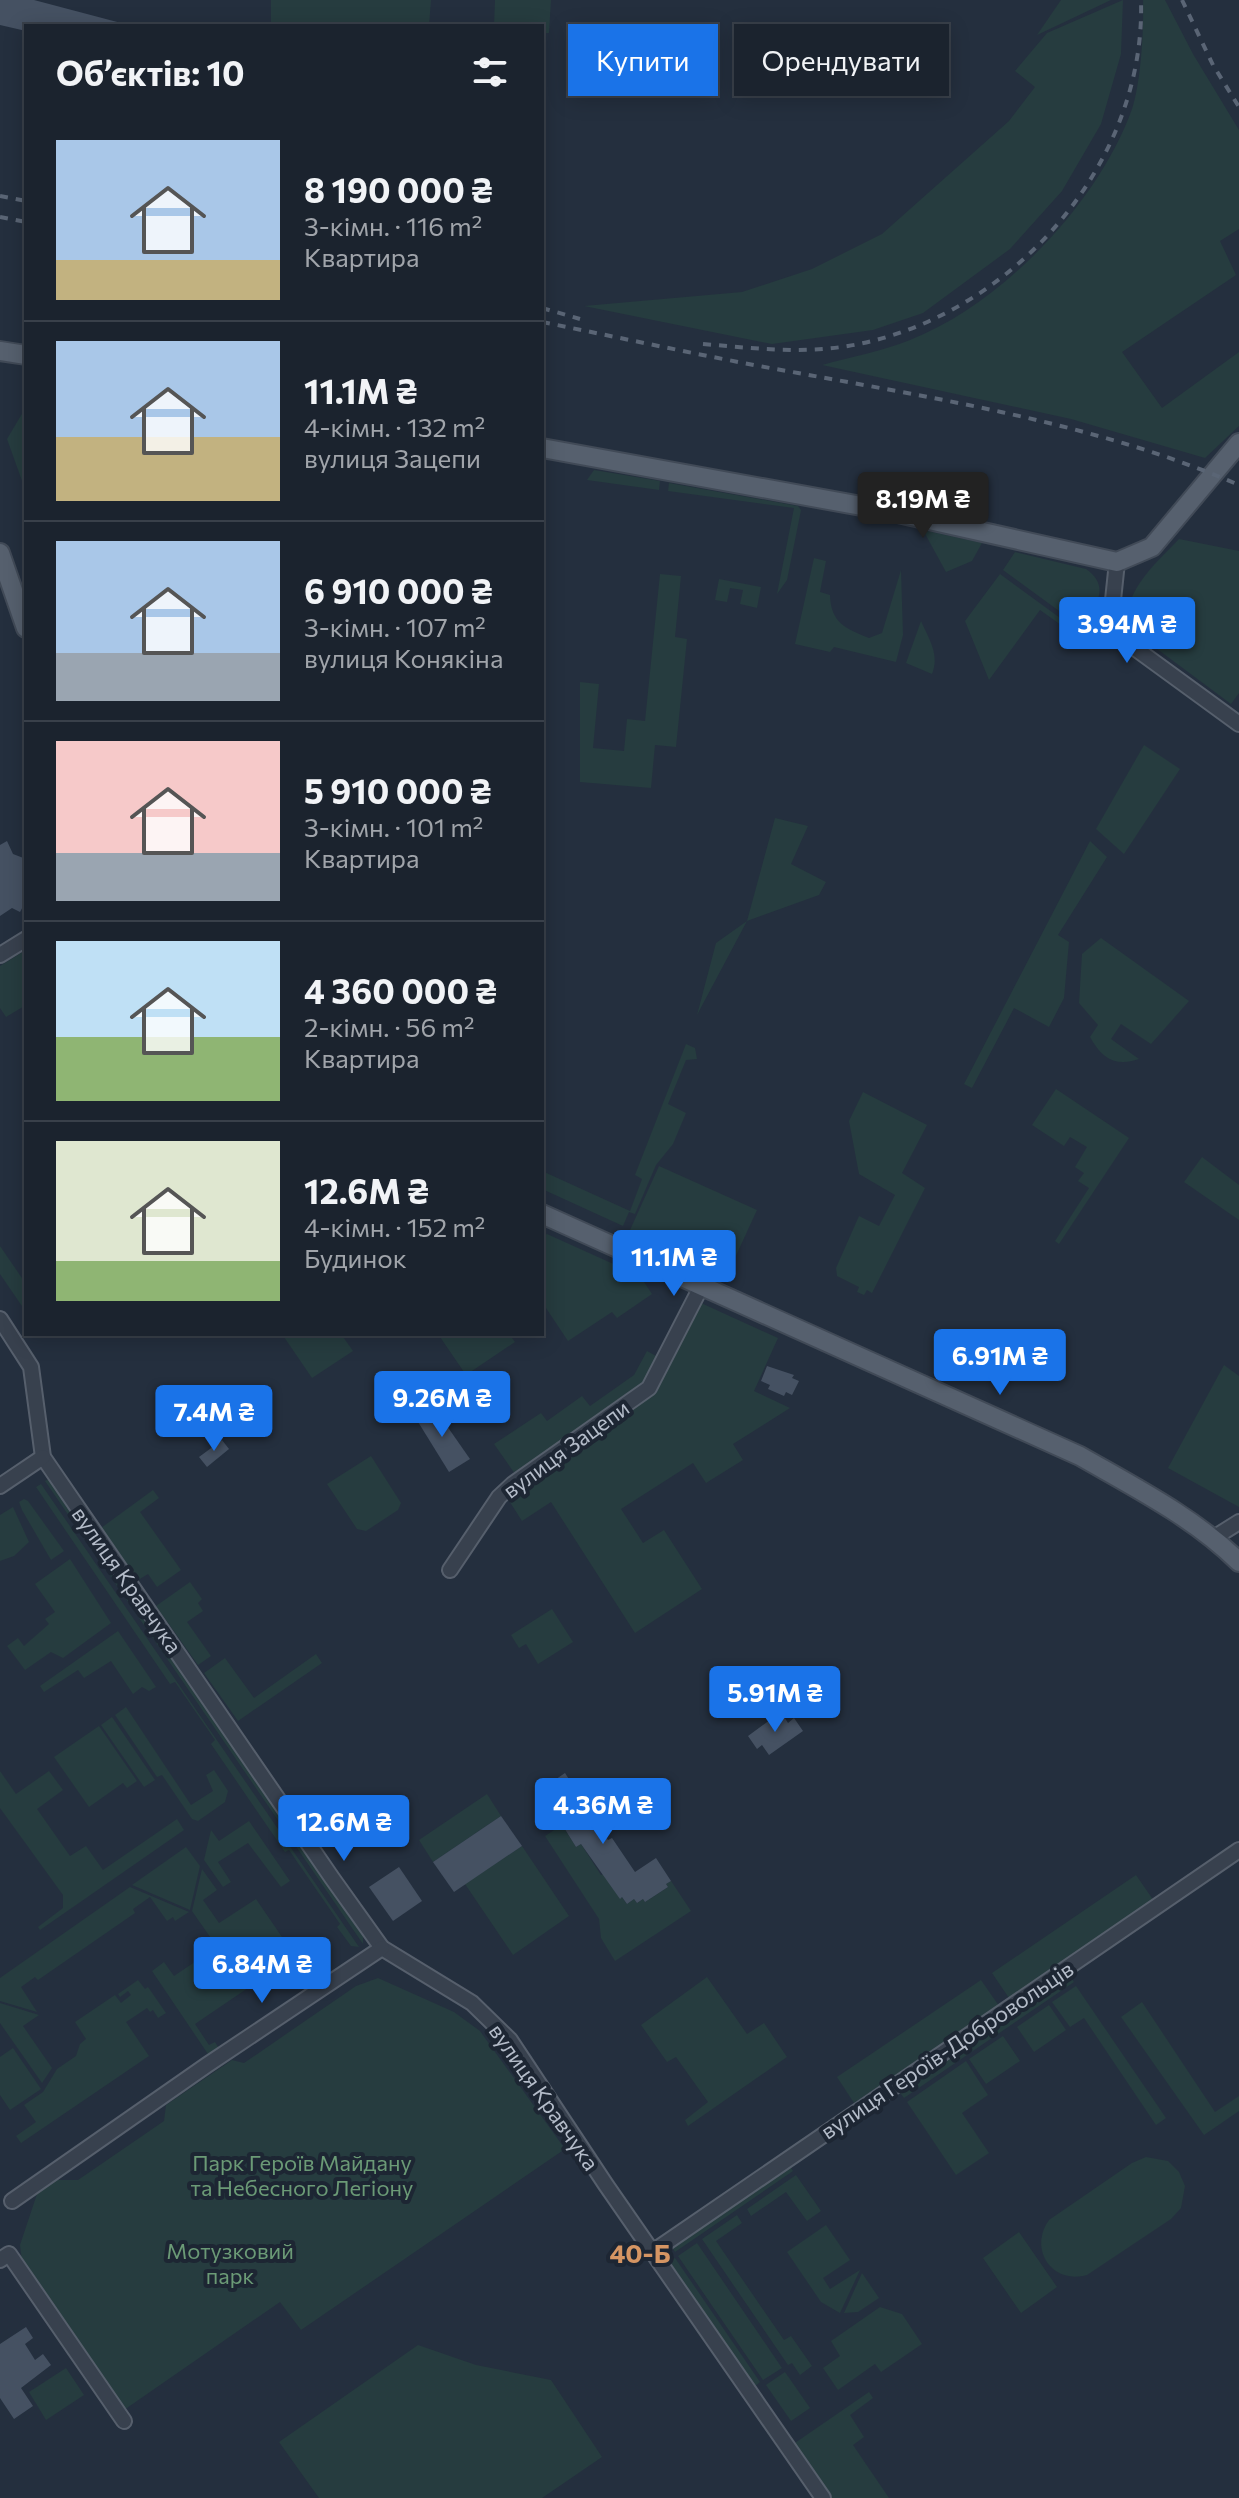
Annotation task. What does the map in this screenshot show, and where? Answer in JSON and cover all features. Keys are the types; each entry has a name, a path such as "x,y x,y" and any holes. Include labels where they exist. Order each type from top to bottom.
{"main road":[{"path":"0,351 24,355"},
{"path":"544,448 889,511 1117,562 1152,547 1239,443"},
{"path":"0,553 24,622"},
{"path":"544,1215 1080,1456 1156,1501 1212,1539 1239,1562"}],"street":[{"path":"1117,562 1106,627 1239,724"},
{"path":"0,955 24,940"},
{"name":"вулиця Зацепи","path":"450,1570 499,1497 513,1484 649,1388 702,1285"},
{"name":"вулиця Кравчука","path":"0,1319 31,1367 43,1457 382,1948 472,2003 496,2024 823,2498"},
{"path":"0,1486 43,1457"},
{"path":"1212,1539 1239,1522"},
{"name":"вулиця Героїв-Добровольців","path":"654,2251 1239,1850"},
{"path":"12,2201 382,1948"},
{"path":"0,2260 9,2254 124,2421"}],"green space":[{"path":"271,0 431,0 429,24 271,23"},
{"path":"495,0 551,0 549,33 544,33 544,24 494,24"},
{"path":"1061,0 1111,0 1037,35"},
{"path":"1123,0 1121,54 1101,124 1062,191 1010,249 923,313 873,330 772,344 584,306 742,292 812,269 882,234 1009,121 1035,87 1015,71 1047,33"},
{"path":"1143,0 1165,0 1239,130 1239,229 1220,241 1236,275 1122,352 1162,408 1239,352 1239,426 1205,458 1071,419 822,365 899,344 945,324 1012,276 1043,246 1096,179 1117,144 1132,109 1138,85"},
{"path":"24,410 24,486 7,439"},
{"path":"594,470 660,481 659,490 587,480"},
{"path":"669,483 798,506 801,510 787,580 777,594 794,508 668,491"},
{"path":"923,530 982,543 972,561 946,572"},
{"path":"1179,539 1239,551 1239,693 1231,704 1125,625 1137,588"},
{"path":"1015,552 1086,569 1094,576 1100,590 1098,598 1081,627 1003,570"},
{"path":"814,558 826,561 820,592 830,595 836,618 846,627 869,638 882,633 901,570 903,635 896,662 834,647 830,652 795,644"},
{"path":"660,574 681,576 675,637 687,639 676,747 655,745 651,788 580,782 580,682 599,684 593,748 624,751 627,719 645,721"},
{"path":"1000,574 1078,631 1075,635 1040,610 989,680 965,621"},
{"path":"719,579 761,587 757,608 740,604 743,590 730,588 727,602 715,600"},
{"path":"921,621 934,654 932,674 906,663"},
{"path":"1144,745 1180,769 1124,854 1096,829"},
{"path":"775,818 808,826 791,864 826,882 819,895 747,921"},
{"path":"1090,841 1107,857 1058,935 1069,942 1064,998 1049,1027 1014,1008 972,1088 964,1084"},
{"path":"747,921 697,1015 716,943"},
{"path":"1101,938 1189,1001 1151,1044 1121,1024 1111,1039 1139,1059 1117,1061 1099,1051 1090,1037 1098,1025 1079,1003 1082,954"},
{"path":"24,951 24,1006 6,1017 0,1008 0,966"},
{"path":"686,1044 695,1048 697,1059 686,1060 668,1104 686,1113 673,1144 656,1165 635,1214 629,1212 623,1226 544,1190 544,1172 630,1211 642,1179 635,1175"},
{"path":"1056,1089 1129,1138 1059,1244 1055,1241 1089,1188 1078,1181 1084,1173 1075,1167 1087,1147 1070,1137 1064,1146 1032,1125"},
{"path":"863,1092 927,1125 902,1173 925,1188 872,1293 867,1290 864,1295 857,1292 859,1287 837,1276 836,1268 859,1216 879,1226 895,1195 859,1174 849,1121"},
{"path":"1202,1157 1239,1185 1239,1220 1184,1182"},
{"path":"659,1166 757,1210 728,1273 630,1230"},
{"path":"547,1234 640,1276 652,1294 617,1318 612,1312 568,1341 544,1305 544,1236"},
{"path":"0,1246 24,1281 24,1309 0,1274"},
{"path":"701,1303 778,1338 754,1391 790,1408 733,1444 743,1460 706,1483 693,1463 621,1509 643,1543 664,1530 702,1589 635,1633 551,1502 522,1521 508,1499 655,1393"},
{"path":"283,1336 342,1336 353,1351 312,1378"},
{"path":"439,1336 510,1336 515,1342 466,1375"},
{"path":"647,1351 658,1357 644,1384 515,1474 494,1444 541,1413 547,1421 582,1396 590,1406 634,1375"},
{"path":"1224,1365 1239,1376 1239,1507 1168,1468"},
{"path":"371,1456 401,1503 398,1510 366,1531 357,1529 327,1484"},
{"path":"50,1478 363,1934 363,1944 45,1481"},
{"path":"41,1484 359,1947 351,1946 337,1927 340,1924 289,1850 285,1852 211,1744 215,1740 175,1682 170,1684 36,1487"},
{"path":"153,1490 159,1498 140,1512 181,1570 157,1587 148,1574 138,1580 101,1528"},
{"path":"24,1499 64,1551 51,1560 22,1510 19,1502"},
{"path":"13,1507 29,1542 14,1556 0,1561 0,1515"},
{"path":"70,1559 111,1623 63,1658 51,1652 25,1670 7,1646 18,1638 24,1646 49,1624 45,1619 55,1612 35,1584"},
{"path":"190,1582 202,1599 198,1603 203,1611 187,1622 211,1656 198,1665 156,1606"},
{"path":"552,1609 573,1642 538,1664 526,1644 519,1648 511,1635"},
{"path":"118,1631 156,1687 149,1691 142,1687 133,1694 111,1661 84,1678 78,1670 44,1692 40,1686"},
{"path":"316,1654 322,1663 238,1721 204,1673 225,1658 254,1698"},
{"path":"126,1707 191,1805 213,1791 206,1775 214,1770 228,1791 225,1802 198,1821 192,1819 162,1775 157,1777 115,1715"},
{"path":"112,1717 155,1780 144,1787 101,1725"},
{"path":"99,1726 137,1781 127,1788 123,1783 89,1807 54,1757"},
{"path":"0,1771 16,1794 49,1771 63,1790 37,1809 70,1856 86,1846 103,1870 177,1819 184,1830 40,1930 38,1927 63,1908 63,1895 0,1808"},
{"path":"487,1794 501,1816 433,1862 419,1840"},
{"path":"249,1821 290,1881 281,1887 248,1843 218,1862 231,1882 223,1887 204,1860 211,1830 219,1841"},
{"path":"562,1825 576,1847 581,1844 601,1875 604,1874 627,1904 634,1899 637,1903 643,1899 645,1902 668,1887 666,1884 671,1881 691,1911 615,1961 601,1938 599,1919 545,1836"},
{"path":"522,1846 569,1916 513,1955 465,1884"},
{"path":"186,1847 200,1866 190,1910 132,1885"},
{"path":"202,1869 217,1890 203,1900 219,1923 256,1899 295,1956 195,2024 209,2045 215,2042 220,2050 210,2057 152,1971 164,1962 174,1976 217,1947 192,1911"},
{"path":"1136,1875 1154,1901 1009,1998 992,1973"},
{"path":"130,1887 189,1912 175,1921 173,1917 167,1921 150,1897 133,1909 135,1913 38,1980 35,1977 21,1987 37,2012 0,2001 0,1978"},
{"path":"1068,1974 1074,1982 904,2098 898,2090"},
{"path":"707,1977 747,2034 764,2023 787,2057 688,2126 685,2120 708,2102 676,2057 667,2062 641,2025"},
{"name":"Парк Героїв Майдану та Небесного Легіону","path":"378,1978 454,2012 480,2031 565,2149 301,2330 280,2302 124,2410 22,2262 20,2245 37,2194 56,2180 78,2180 164,2121 166,2105 232,2060 244,2063 356,1986"},
{"path":"138,1980 145,1989 148,1987 166,2013 158,2018 153,2010 150,2012 147,2008 126,2022 149,2056 21,2143 16,2136 36,2122 24,2105 43,2092 57,2069 76,2056 80,2044 86,2039 75,2022 115,1995 121,2003 131,1995 128,1991 120,1997 118,1994"},
{"path":"981,1980 999,2006 854,2103 837,2077"},
{"path":"1076,1986 1166,2118 1156,2125 1084,2018 1070,2027 1052,2002"},
{"path":"1142,2002 1215,2112 1239,2096 1239,2111 1204,2135 1121,2017"},
{"path":"0,2003 39,2015 23,2026 52,2068 42,2083 0,2023"},
{"path":"1049,2005 1066,2030 1034,2052 1017,2027"},
{"path":"1003,2036 1020,2061 986,2084 969,2059"},
{"path":"13,2048 41,2089 10,2110 0,2095 0,2057"},
{"path":"966,2061 988,2095 962,2113 989,2153 956,2175 907,2102"},
{"path":"1146,2157 1168,2161 1179,2172 1185,2186 1181,2208 1171,2219 1087,2275 1074,2277 1054,2270 1047,2262 1041,2242 1049,2220 1132,2163"},
{"path":"789,2165 793,2171 675,2252 671,2246"},
{"path":"796,2175 821,2211 807,2221 786,2192 751,2216 747,2209"},
{"path":"737,2215 742,2223 716,2241 784,2340 791,2336 812,2366 800,2375 792,2363 788,2365 702,2239"},
{"path":"826,2225 850,2260 823,2278 830,2289 860,2270 840,2313 821,2302 787,2252"},
{"path":"1019,2232 1057,2287 1021,2313 983,2258"},
{"path":"697,2243 782,2368 763,2380 678,2256"},
{"path":"675,2258 760,2382 754,2387 669,2262"},
{"path":"862,2273 879,2298 858,2312 844,2313"},
{"path":"880,2307 902,2314 922,2344 881,2372 875,2364 838,2390 823,2368 840,2356 831,2341"},
{"path":"418,2345 476,2365 551,2380 602,2457 542,2498 319,2498 279,2442"},
{"path":"66,2368 84,2395 46,2420 29,2392"},
{"path":"785,2372 810,2408 791,2421 766,2385"},
{"path":"869,2392 873,2398 850,2415 864,2437 853,2445 889,2498 829,2498 792,2445"}],"building":[{"path":"0,0 34,0 121,23 24,24 24,31 0,25"},
{"path":"7,841 13,854 24,858 24,905 20,912 12,908 0,916 0,845"},
{"path":"767,1366 794,1375 792,1378 799,1381 792,1395 786,1392 784,1396 768,1389 770,1385 761,1381"},
{"path":"433,1406 470,1459 449,1472 415,1417"},
{"path":"222,1440 229,1449 207,1467 199,1457"},
{"path":"781,1712 788,1723 794,1718 803,1731 769,1755 762,1745 757,1749 748,1736"},
{"path":"565,1773 608,1840 612,1838 635,1872 656,1858 671,1881 666,1884 668,1887 645,1902 643,1899 637,1903 634,1899 627,1904 622,1897 620,1899 581,1844 576,1847 543,1794 546,1793 543,1788"},
{"path":"501,1816 522,1846 454,1892 433,1862"},
{"path":"399,1867 422,1901 393,1921 369,1887"},
{"path":"26,2327 33,2338 25,2344 35,2360 43,2354 51,2365 21,2388 33,2406 14,2419 0,2398 0,2344"}],"railway":[{"path":"703,344 794,350 848,346 907,330 962,304 1013,268 1057,225 1093,175 1120,120 1136,61 1141,0"},
{"path":"1182,0 1213,65 1239,107"},
{"path":"0,196 24,201"},
{"path":"0,217 24,222"},
{"path":"544,309 580,319"},
{"path":"544,322 910,393 1078,430 1186,464 1239,485"}],"district":[{"name":"40-Б","path":"640,2254"}],"park label":[{"name":"Мотузковий парк","path":"230,2264"}]}
